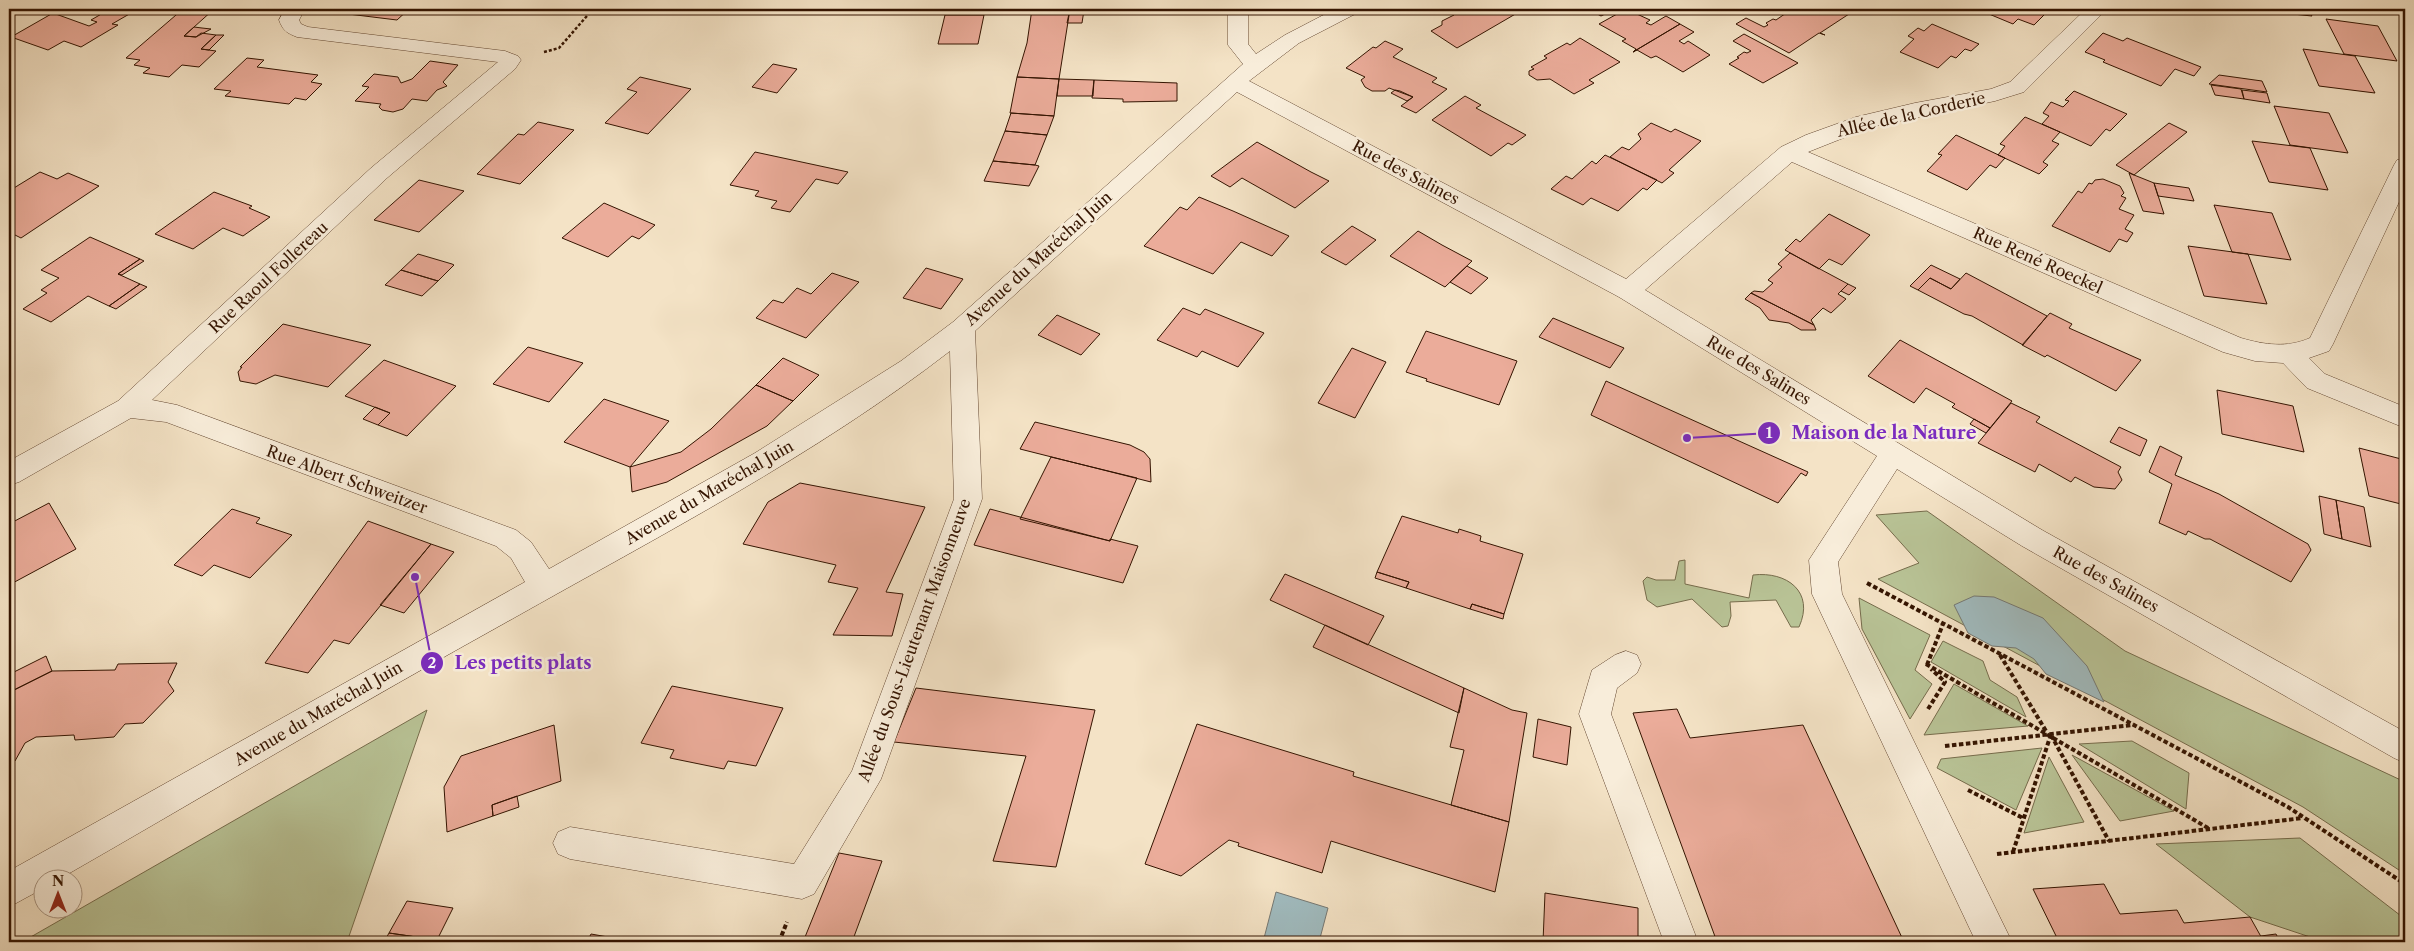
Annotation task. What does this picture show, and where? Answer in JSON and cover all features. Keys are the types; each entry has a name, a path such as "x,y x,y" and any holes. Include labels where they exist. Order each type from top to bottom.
{"street":[{"path":"295,9 289,20 292,28 304,32 505,57 511,60"},
{"path":"1238,9 1238,45 1254,65"},
{"name":"Avenue du Maréchal Juin","path":"9,890 446,640 544,587 765,461 910,368 962,328 1254,65 1292,39 1350,9"},
{"name":"Allée de la Corderie","path":"1628,291 1789,152 1820,135 1857,123 1995,95 2017,87 2097,9"},
{"name":"Rue Raoul Follereau","path":"9,474 127,408 379,173 508,65 511,60"},
{"name":"Rue des Salines","path":"1235,82 1628,291 2032,538 2405,748"},
{"name":"Rue René Roeckel","path":"1789,152 2232,345 2264,355 2290,355 2305,352 2320,344 2405,165"},
{"name":"Allée du Sous-Lieutenant Maisonneuve","path":"570,843 802,882 865,779 968,499 962,328"},
{"path":"2290,355 2316,380 2405,418"},
{"name":"Rue Albert Schweitzer","path":"127,408 168,412 506,538 522,550 544,587"},
{"path":"1894,452 1823,560 1827,594 1994,942"},
{"path":"1626,664 1603,680 1595,714 1681,942"}],"path":[{"path":"511,60 559,48 593,9"},
{"path":"1823,560 2288,807 2405,884"},
{"path":"1926,664 1944,624"},
{"path":"2000,654 2048,733 2109,841"},
{"path":"1903,750 1945,682 1926,664"},
{"path":"1926,664 2048,733 2208,829"},
{"path":"1903,750 2133,725"},
{"path":"2013,852 2048,733"},
{"path":"1955,859 2304,818"}],"green space":[{"path":"1927,511 2125,651 2405,782 2405,874 2303,807 1878,579 1919,563 1876,515"},
{"path":"1685,560 1685,584 1749,598 1753,575 1765,575 1787,580 1795,586 1803,604 1803,615 1799,627 1791,627 1776,600 1730,602 1731,616 1728,626 1722,627 1692,599 1657,607 1647,600 1643,581 1647,577 1656,580 1675,580 1679,561"},
{"path":"1859,598 1930,635 1915,670 1932,684 1910,719 1862,629"},
{"path":"1943,641 1983,661 1990,680 2017,697 2026,717 1931,662"},
{"path":"1954,684 2028,726 1924,735"},
{"path":"427,710 347,942 22,942 64,918 82,918 82,908"},
{"path":"2132,741 2189,773 2186,809 2079,744"},
{"path":"2042,748 2016,810 1937,768 1941,759"},
{"path":"2072,755 2174,811 2120,821"},
{"path":"2049,757 2084,822 2024,833"},
{"path":"2300,838 2405,919 2405,942 2325,942 2250,917 2156,844"}],"water":[{"path":"1974,596 1994,597 2043,618 2087,666 2104,702 2046,674 2034,659 2016,648 1992,646 1968,633 1954,605"},
{"path":"1276,892 1328,908 1319,942 1263,942"}],"building":[{"path":"110,9 138,9 112,24 118,25 81,47 64,41 48,50 11,37 53,13 89,26 97,22 91,20"},
{"path":"183,9 213,10 184,36 196,37 201,33 216,35 201,49 216,51 199,67 182,65 169,77 143,73 150,68 134,65 140,60 126,58"},
{"path":"345,9 409,9 397,20 340,13"},
{"path":"1032,9 1070,9 1059,79 1017,77 1027,43"},
{"path":"1070,9 1084,10 1082,23 1067,23"},
{"path":"1070,9 1123,9 1122,11"},
{"path":"1459,9 1524,9 1457,48 1431,31 1442,25 1442,21 1454,15 1450,13"},
{"path":"1588,9 1615,9 1601,16"},
{"path":"1626,9 1650,20 1646,23 1651,25 1666,16 1680,24 1633,52 1636,49 1622,41 1626,39 1599,24"},
{"path":"1792,9 1839,9 1849,14 1820,33 1825,35 1819,33 1789,53 1736,24 1746,18 1764,27 1768,25 1766,23 1773,19 1776,20"},
{"path":"1977,9 2049,10 2034,25 2018,19 2013,24"},
{"path":"2275,9 2308,9 2312,16 2273,12"},
{"path":"945,15 984,15 978,44 938,44"},
{"path":"2326,19 2378,26 2397,61 2344,54"},
{"path":"1680,24 1694,32 1679,41 1684,44 1688,41 1710,55 1683,72 1656,56 1651,58 1637,50 1633,52"},
{"path":"1932,24 1979,44 1971,51 1965,49 1956,58 1951,56 1938,68 1900,52 1914,39 1908,36 1918,28 1924,31"},
{"path":"194,27 211,29 196,37 184,36"},
{"path":"2103,33 2123,41 2127,38 2201,67 2194,76 2175,69 2161,86 2103,62 2105,60 2085,52"},
{"path":"1744,34 1798,63 1763,83 1729,64 1739,58 1737,57 1744,52 1751,51 1733,41"},
{"path":"216,35 224,35 209,50 201,49"},
{"path":"1580,38 1620,62 1589,80 1594,83 1574,94 1550,79 1537,80 1529,75 1529,71 1534,69 1531,67 1547,58 1544,56 1567,43 1570,45"},
{"path":"1385,41 1403,49 1393,57 1437,78 1432,82 1447,89 1416,113 1401,106 1413,97 1389,88 1385,91 1372,91 1365,87 1361,80 1365,77 1346,68 1373,47 1376,48"},
{"path":"2303,49 2355,56 2375,93 2319,86"},
{"path":"247,58 264,60 257,67 318,75 311,82 322,84 306,100 295,98 289,104 225,96 231,91 214,89"},
{"path":"430,61 458,65 443,82 447,86 437,90 427,101 412,99 403,109 393,112 382,110 379,107 381,104 355,101 369,87 362,86 374,74 398,77 401,83 412,79"},
{"path":"773,64 797,69 777,93 752,87"},
{"path":"2219,75 2262,81 2267,92 2209,84"},
{"path":"640,77 691,89 648,134 605,123 637,92 627,89"},
{"path":"1017,77 1059,79 1054,116 1010,113"},
{"path":"1059,79 1094,80 1093,96 1057,96"},
{"path":"1094,80 1177,83 1177,101 1123,102 1123,99 1092,98"},
{"path":"2211,85 2241,89 2244,99 2215,95"},
{"path":"1395,90 1413,97 1407,101 1391,93"},
{"path":"2242,90 2267,93 2270,103 2244,99"},
{"path":"2074,91 2127,114 2110,131 2106,129 2091,146 2042,124 2049,116 2043,113 2051,102 2063,107 2069,101 2065,100"},
{"path":"1465,96 1481,105 1476,108 1526,135 1512,145 1508,143 1491,156 1432,120"},
{"path":"2274,106 2329,113 2348,153 2290,145"},
{"path":"1011,113 1054,116 1047,135 1005,131"},
{"path":"2025,117 2060,132 2052,141 2059,144 2043,162 2048,165 2039,174 1998,155 2005,146 2000,144"},
{"path":"538,122 574,130 520,184 477,174 518,134 524,135"},
{"path":"1651,123 1671,132 1675,129 1701,141 1669,170 1674,173 1662,183 1610,157 1622,147 1629,150 1641,139 1638,134"},
{"path":"2169,123 2187,132 2134,175 2116,165"},
{"path":"1005,131 1047,135 1035,165 993,161"},
{"path":"1956,135 2005,158 1996,168 1990,165 1967,190 1927,171 1942,155 1938,154"},
{"path":"2252,141 2310,148 2328,190 2269,182"},
{"path":"1257,142 1329,181 1295,208 1242,178 1230,187 1211,176"},
{"path":"755,152 848,172 838,184 816,179 790,212 771,208 777,201 755,196 759,191 730,185"},
{"path":"1605,155 1657,180 1647,190 1643,188 1618,211 1591,198 1583,205 1551,189 1566,176 1572,179 1592,161 1596,164"},
{"path":"993,161 1039,166 1029,186 984,181"},
{"path":"40,172 57,179 68,173 99,186 21,238 9,232 9,191"},
{"path":"2129,173 2154,183 2164,214 2143,211"},
{"path":"2103,179 2120,186 2124,193 2121,196 2126,198 2119,209 2134,215 2125,229 2133,233 2127,242 2119,239 2110,252 2052,226 2078,191 2082,193 2089,183 2092,184 2095,180"},
{"path":"419,180 464,191 419,232 374,220"},
{"path":"2154,183 2189,188 2194,201 2158,196"},
{"path":"214,192 252,206 249,208 270,217 243,236 223,228 193,249 155,234"},
{"path":"1199,197 1289,236 1272,256 1241,242 1213,274 1144,246 1180,207 1187,210"},
{"path":"604,203 655,225 639,239 632,236 608,257 562,238"},
{"path":"2214,205 2272,213 2291,260 2232,252"},
{"path":"1829,214 1870,235 1842,265 1829,259 1819,269 1785,250 1796,239 1800,242"},
{"path":"1352,226 1376,240 1346,265 1321,252"},
{"path":"1418,231 1472,261 1445,287 1390,256"},
{"path":"90,237 140,259 118,274 140,284 109,306 88,296 51,322 23,309 47,293 41,290 59,278 41,270"},
{"path":"2188,246 2248,254 2267,304 2204,296"},
{"path":"1790,253 1848,284 1838,294 1846,299 1831,313 1823,308 1811,320 1814,325 1751,293 1754,291 1763,292 1773,283 1768,280 1782,267 1778,264"},
{"path":"418,254 454,265 438,281 401,270"},
{"path":"140,259 144,261 122,275 118,274"},
{"path":"1931,265 1960,279 1951,289 1930,278 1918,290 1910,286"},
{"path":"1467,266 1488,278 1471,294 1450,282"},
{"path":"926,268 963,279 941,309 903,298"},
{"path":"401,270 438,281 422,296 385,285"},
{"path":"832,273 859,282 806,338 756,318 773,300 783,303 797,288 811,294"},
{"path":"1966,273 2047,316 2023,345 1972,316 1964,314 1918,290 1930,278 1951,289"},
{"path":"140,284 147,287 116,309 109,306"},
{"path":"1848,284 1856,288 1849,295 1841,291"},
{"path":"1751,293 1814,325 1816,330 1801,330 1789,323 1769,320 1760,308 1745,299"},
{"path":"1183,308 1200,315 1205,309 1264,333 1238,367 1202,351 1197,357 1157,340"},
{"path":"2050,313 2072,324 2069,328 2141,360 2116,391 2047,355 2045,357 2022,345"},
{"path":"1057,315 1100,334 1081,355 1038,335"},
{"path":"1553,318 1624,348 1610,368 1539,337"},
{"path":"283,324 371,345 328,387 275,375 256,384 240,381 238,372 242,367 240,367"},
{"path":"1426,331 1517,361 1499,405 1426,381 1427,379 1406,372"},
{"path":"1900,340 2012,401 1990,428 1952,407 1955,404 1926,388 1914,403 1868,376"},
{"path":"528,347 583,363 549,402 493,384"},
{"path":"1352,348 1386,362 1355,418 1318,403"},
{"path":"783,358 819,375 793,401 756,385"},
{"path":"384,360 456,386 407,436 378,425 390,413 345,396"},
{"path":"1606,381 1808,472 1806,476 1801,473 1778,503 1591,415"},
{"path":"756,385 793,401 767,426 667,482 632,492 630,467 681,452 711,429"},
{"path":"2217,390 2293,406 2304,452 2222,434"},
{"path":"604,399 669,421 630,467 564,442"},
{"path":"2011,403 2040,417 2036,422 2121,467 2118,472 2122,480 2115,489 2094,487 2075,477 2071,482 2039,464 2035,472 1978,443"},
{"path":"375,407 390,413 378,425 363,419"},
{"path":"1974,419 1990,428 1986,433 1970,424"},
{"path":"1035,422 1130,445 1144,452 1150,459 1151,482 1020,449"},
{"path":"2119,427 2147,440 2140,456 2110,442"},
{"path":"2160,446 2182,457 2175,475 2219,494 2308,544 2311,550 2291,582 2210,539 2205,539 2188,531 2186,535 2159,523 2172,484 2149,472"},
{"path":"2359,448 2405,460 2405,505 2369,496"},
{"path":"1051,457 1137,478 1110,541 1020,519"},
{"path":"800,483 925,507 886,592 903,594 892,636 833,635 858,588 828,582 836,565 743,544 768,502"},
{"path":"2319,496 2336,500 2342,539 2324,534"},
{"path":"2336,500 2364,507 2371,547 2342,539"},
{"path":"49,503 76,549 9,585 9,524"},
{"path":"232,509 260,518 256,523 292,535 250,578 214,565 202,576 174,565"},
{"path":"990,509 1110,541 1110,539 1138,546 1123,583 974,545"},
{"path":"1402,516 1458,533 1459,529 1481,536 1480,541 1523,554 1504,614 1472,604 1470,609 1406,588 1409,582 1377,572"},
{"path":"368,521 431,544 349,644 334,640 308,673 265,663"},
{"path":"431,544 454,552 404,613 380,605"},
{"path":"1377,572 1409,582 1406,588 1375,578"},
{"path":"1285,574 1384,616 1368,645 1270,600"},
{"path":"1472,604 1504,614 1503,619 1470,609"},
{"path":"1325,625 1464,688 1459,713 1313,647"},
{"path":"46,656 52,671 14,690 10,674"},
{"path":"177,663 168,682 174,691 143,723 125,724 114,737 75,740 74,735 36,737 25,743 15,761 9,762 9,688 13,686 14,690 52,671 115,670 118,664"},
{"path":"672,686 783,708 756,766 728,761 724,769 670,758 674,750 641,743"},
{"path":"916,688 1095,710 1056,867 993,861 1026,756 894,742"},
{"path":"1464,688 1512,710 1527,713 1509,822 1451,805 1464,750 1450,747"},
{"path":"1677,709 1690,738 1803,725 1904,942 1717,942 1633,713"},
{"path":"1538,719 1571,727 1567,765 1533,757"},
{"path":"1197,724 1354,772 1353,776 1509,822 1495,892 1331,841 1322,873 1238,846 1239,843 1229,840 1181,876 1145,864"},
{"path":"554,725 561,781 492,805 493,816 447,832 444,787 461,756"},
{"path":"517,796 519,807 493,816 492,805"},
{"path":"839,853 882,861 852,942 803,942"},
{"path":"2104,884 2120,914 2177,910 2184,923 2250,917 2264,942 2059,942 2033,889"},
{"path":"1545,893 1638,908 1638,942 1543,942"},
{"path":"407,901 453,908 437,940 389,933"},
{"path":"389,933 437,940 448,942 384,942"},
{"path":"591,934 636,942 587,942"},
{"path":"2276,934 2280,942 2264,942 2261,936"}],"place":[{"name":"Maison de la Nature","path":"1687,438"},
{"name":"Les petits plats","path":"415,577"}]}
